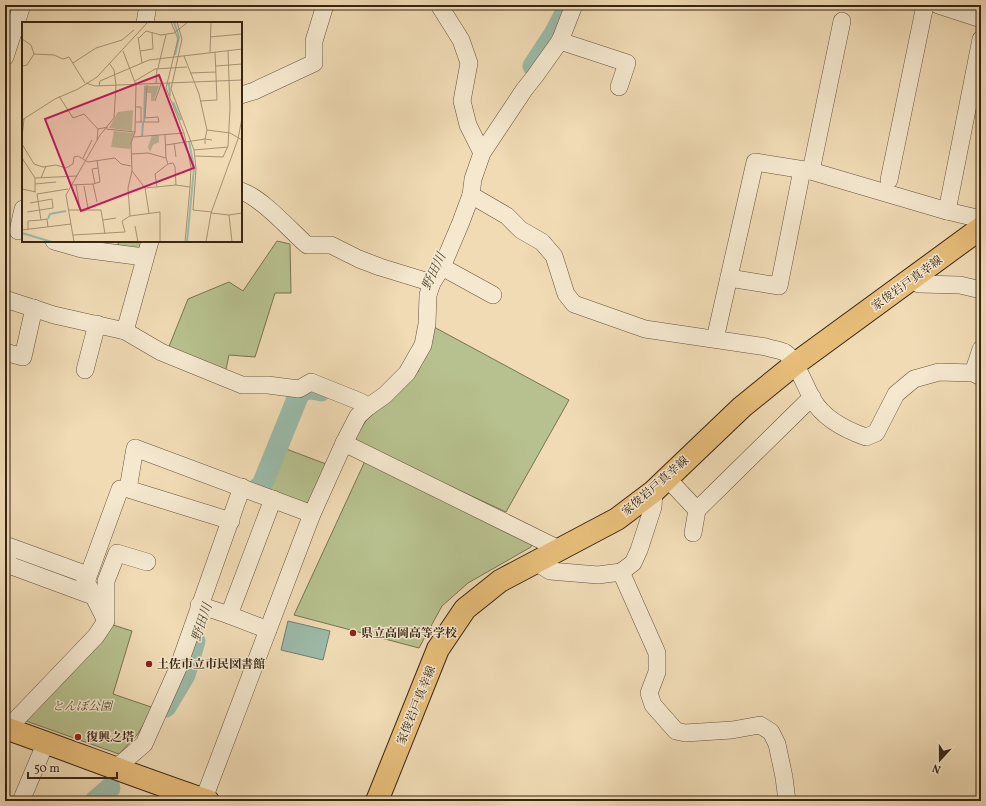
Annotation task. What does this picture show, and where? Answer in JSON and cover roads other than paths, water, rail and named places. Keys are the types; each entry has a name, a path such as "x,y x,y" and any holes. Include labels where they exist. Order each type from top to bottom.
{"main road":[{"name":"家俊岩戸真幸線","path":"377,801 438,649 465,609 500,581 617,519 660,484 742,406 796,364 981,228"},
{"path":"6,728 204,800"}],"street":[{"path":"5,57 22,5"},
{"path":"145,22 148,5"},
{"path":"242,94 254,91 314,63 314,41 325,5"},
{"path":"439,5 461,40 469,64 462,101 468,125 482,153"},
{"path":"204,800 312,514 344,443 358,416 385,395 407,373 423,345 427,324 428,295 432,283 442,267 471,195 473,179 482,153 524,90 560,41 574,5"},
{"path":"889,180 925,5"},
{"path":"938,5 981,19"},
{"path":"729,278 778,286 842,21"},
{"path":"947,211 981,39"},
{"path":"560,41 627,63 619,87"},
{"path":"715,339 755,162 806,170 947,211 981,219"},
{"path":"242,191 261,203 307,245 331,245 359,259 380,267 432,283"},
{"path":"471,195 507,216 521,230 542,242 554,256 566,294 574,304 645,329 766,347 785,353 796,364 812,398 825,415 850,432 866,437 876,432 896,394 914,379 939,372 977,375 981,349"},
{"path":"15,230 22,212"},
{"path":"61,242 83,245 147,249 125,331"},
{"path":"442,267 493,294"},
{"path":"911,280 918,284 960,285 981,290"},
{"path":"5,300 54,315 125,331 161,352 242,385 268,385 299,389 311,382 361,402 368,407"},
{"path":"5,352 23,357 34,308"},
{"path":"85,370 97,324"},
{"path":"693,534 697,510 812,398"},
{"path":"344,443 559,549"},
{"path":"231,521 128,489 135,448 312,514"},
{"path":"536,562 550,571 598,574 621,572 633,563 639,550 660,484 697,510"},
{"path":"214,610 231,521 242,487"},
{"path":"106,621 90,589 120,489"},
{"path":"116,768 144,744 178,668 214,610 273,499"},
{"path":"6,728 96,636 106,621 106,581 117,553 147,562"},
{"path":"7,564 90,589"},
{"path":"621,572 657,653 657,672 649,693 653,705 676,731 685,733 732,730 760,726 771,732 777,744 787,801"},
{"path":"214,610 268,630"},
{"path":"21,801 46,742"}],"waterway":[{"name":"野田川","path":"533,66 554,34 566,11"},
{"name":"野田川","path":"259,487 262,485 299,394 309,389 321,391"},
{"name":"野田川","path":"166,707 185,675 195,641"},
{"name":"野田川","path":"95,801 110,788"}],"place":[{"name":"県立高岡高等学校","path":"353,633"},
{"name":"土佐市立市民図書館","path":"149,664"},
{"name":"復興之塔","path":"78,737"}],"park label":[{"name":"とんぼ公園","path":"82,706"}]}
